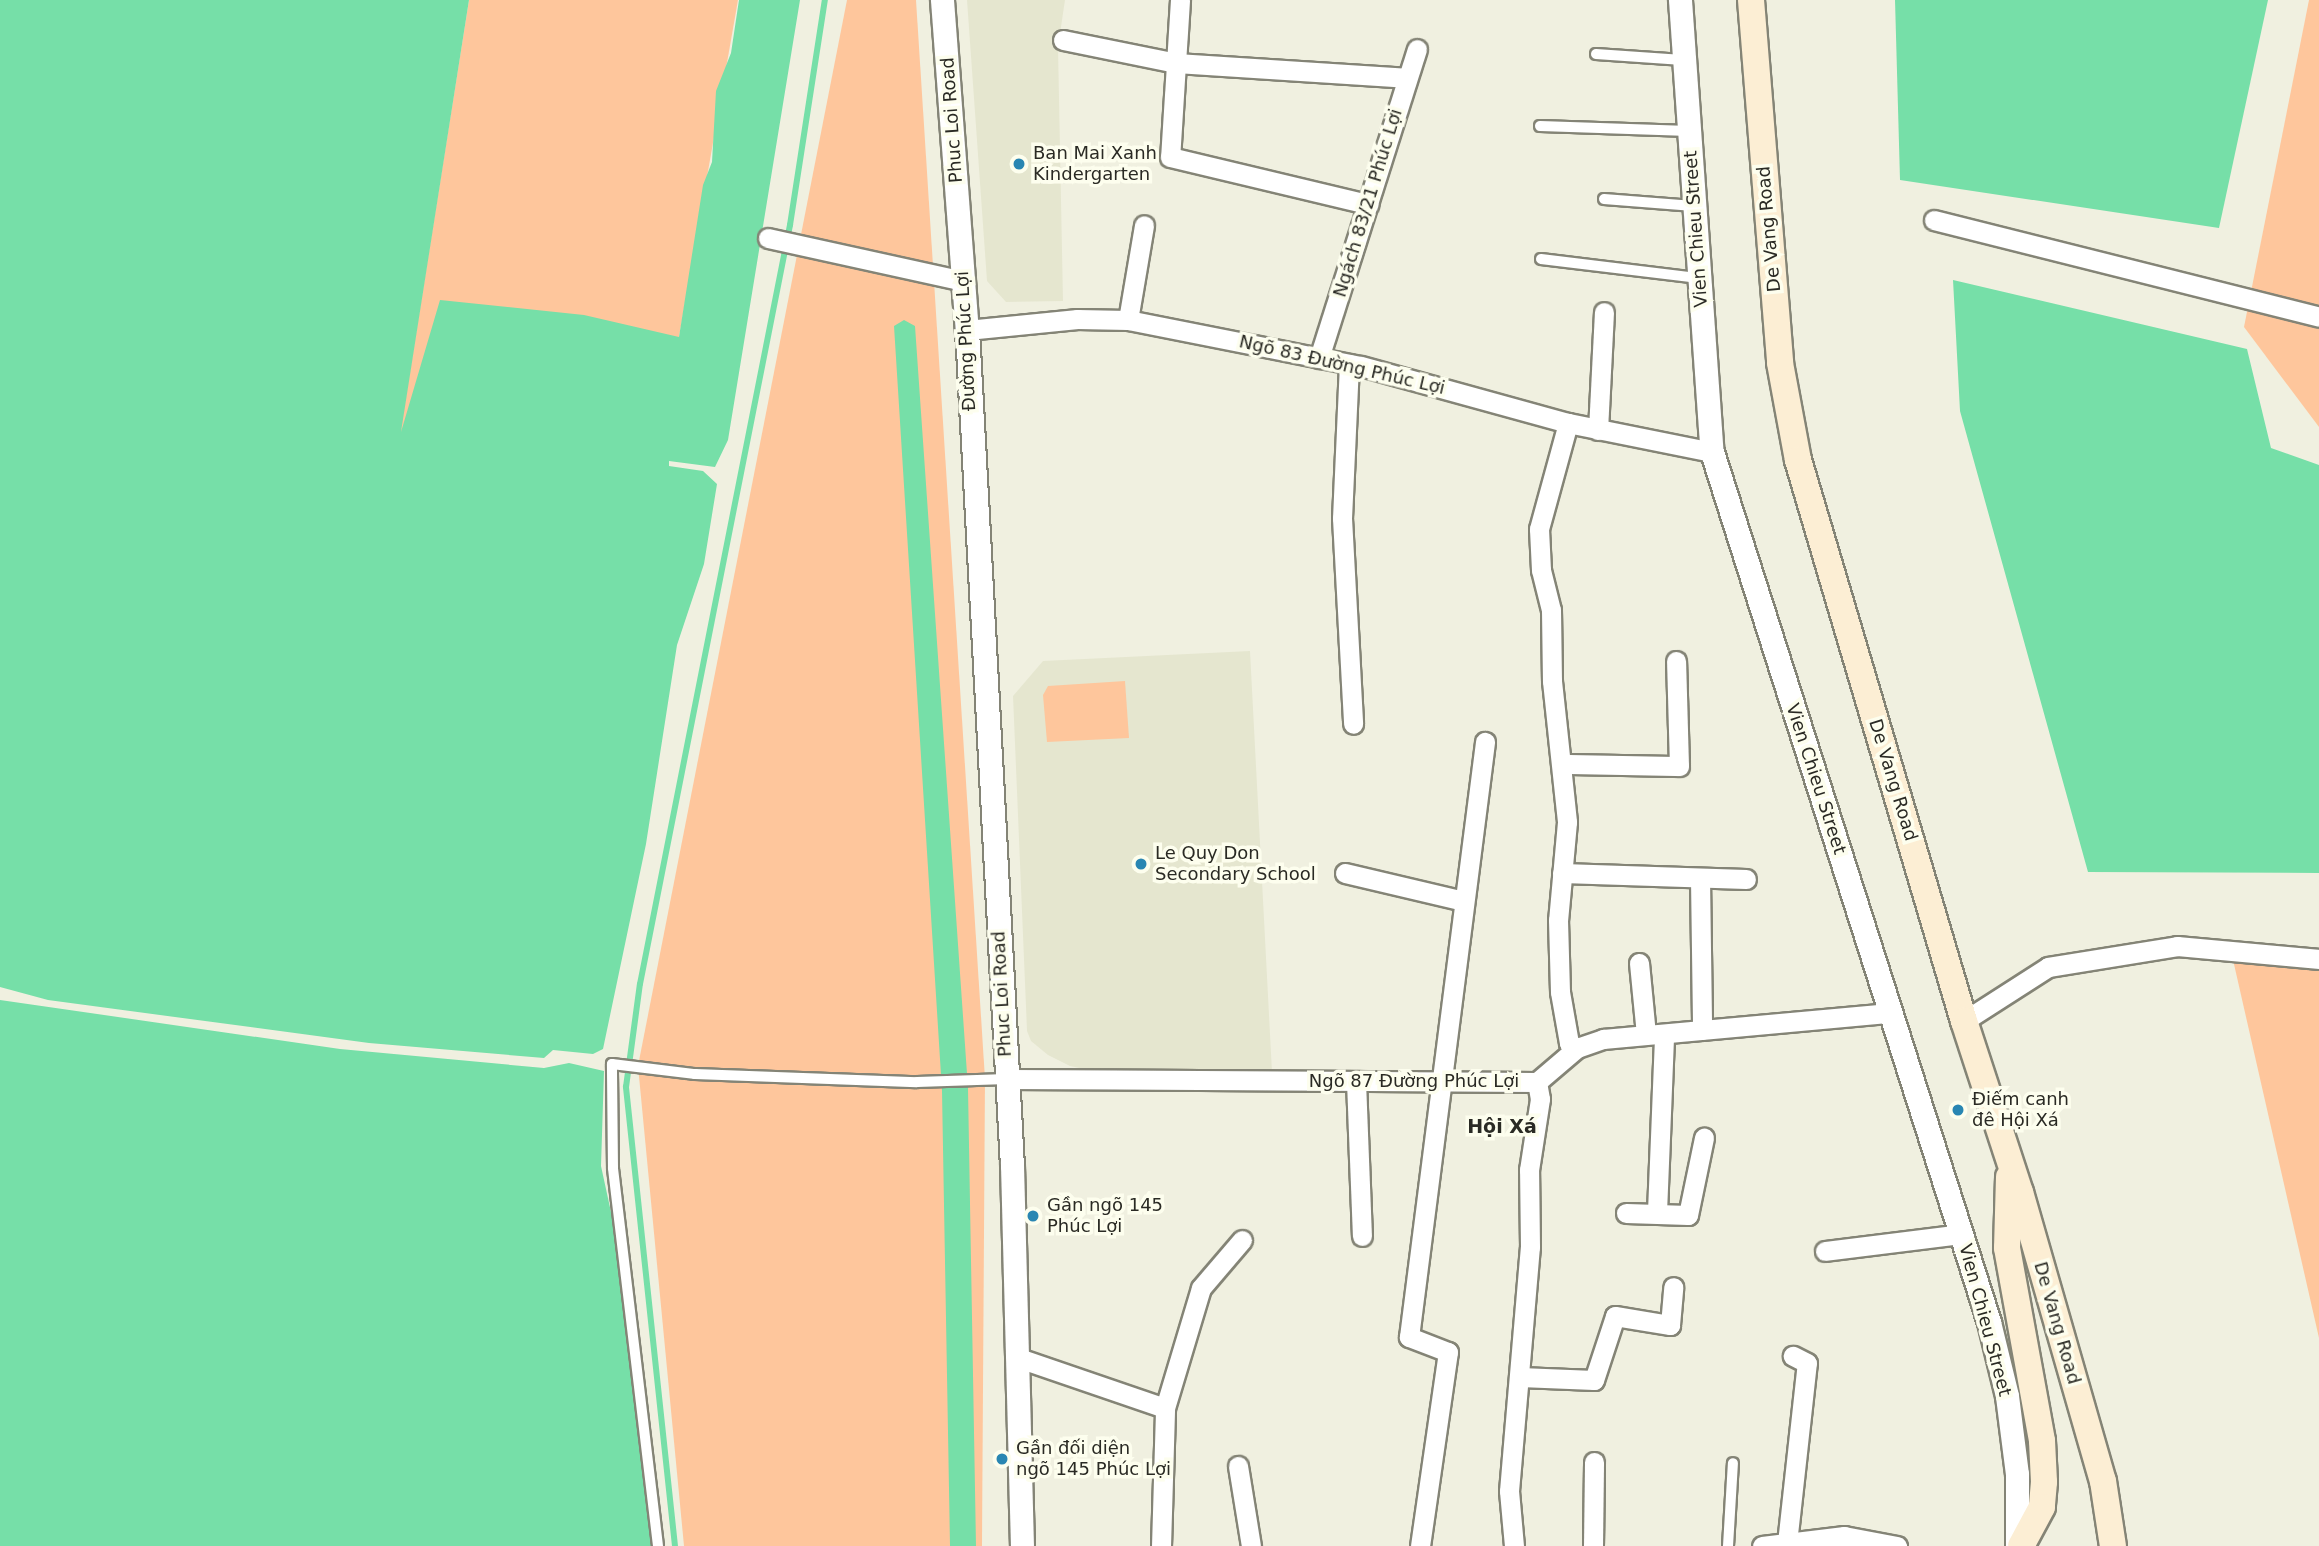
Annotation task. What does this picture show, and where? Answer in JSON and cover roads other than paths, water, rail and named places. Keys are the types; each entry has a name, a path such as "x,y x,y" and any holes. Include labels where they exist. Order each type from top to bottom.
{"main road":[{"name":"De Vang Road","path":"1751,0 1780,363 1788,414 1825,563 1964,1021 2010,1161 2103,1481 2113,1546"},
{"path":"2010,1161 2007,1248 2042,1441 2044,1482 2042,1507 2019,1546"}],"street":[{"name":"Phuc Loi Road","path":"942,0 964,281"},
{"path":"1180,0 1170,157 1368,204"},
{"name":"Vien Chieu Street","path":"1680,0 1712,452 1961,1234 2007,1396 2017,1474 2019,1546"},
{"path":"1063,40 1176,63 1406,78"},
{"name":"Ngách 83/21 Phúc Lợi","path":"1319,358 1417,49"},
{"path":"1934,220 2319,317"},
{"path":"1128,320 1144,225"},
{"path":"781,241 964,281"},
{"name":"Đường Phúc Lợi","path":"964,281 1007,1079"},
{"path":"1598,430 1604,312"},
{"name":"Ngõ 83 Đường Phúc Lợi","path":"967,330 1077,319 1128,320 1349,364 1598,430 1712,452"},
{"path":"1349,364 1342,518 1353,724"},
{"path":"1568,422 1539,529 1564,764 1567,822 1562,873 1560,992 1570,1042 1577,1048"},
{"path":"1564,764 1679,766 1676,662"},
{"path":"1420,1546 1448,1352 1409,1336 1438,1082 1485,742"},
{"path":"1345,873 1463,901"},
{"path":"1562,873 1746,879"},
{"path":"1700,878 1702,1030"},
{"path":"1964,1021 2048,967 2177,946 2319,960"},
{"path":"1639,963 1655,1034 1657,1212"},
{"name":"Ngõ 87 Đường Phúc Lợi","path":"1007,1079 1537,1082 1577,1048 1603,1039 1890,1013"},
{"name":"Phuc Loi Road","path":"1007,1079 1022,1546"},
{"path":"1356,1081 1362,1236"},
{"path":"1514,1546 1509,1491 1530,1247 1529,1170 1540,1099 1537,1082"},
{"path":"1626,1213 1688,1215 1704,1138"},
{"path":"1825,1251 1961,1234"},
{"path":"1161,1546 1165,1408 1201,1288 1242,1240"},
{"path":"1520,1377 1594,1380 1615,1316 1670,1325 1673,1287"},
{"path":"1787,1543 1807,1363 1793,1356"},
{"path":"1016,1357 1165,1408"},
{"path":"1593,1546 1594,1462"},
{"path":"1238,1466 1251,1546"},
{"path":"1762,1546 1844,1536 1897,1546"}],"lane":[{"path":"1596,54 1684,60"},
{"path":"1540,126 1689,131"},
{"path":"1604,199 1694,206"},
{"path":"1541,259 1699,278"},
{"path":"659,1546 613,1168 612,1064 695,1074 917,1082 1007,1079"},
{"path":"1728,1546 1733,1463"}],"waterway":[{"path":"675,1546 626,1087 640,984 790,225 825,0"}],"place":[{"name":"Ban Mai Xanh Kindergarten","path":"1019,164"},
{"name":"Le Quy Don Secondary School","path":"1141,864"},
{"name":"Điếm canh đê Hội Xá","path":"1958,1110"},
{"name":"Gần ngõ 145 Phúc Lợi","path":"1033,1216"},
{"name":"Gần đối diện ngõ 145 Phúc Lợi","path":"1002,1459"}],"district":[{"name":"Hội Xá","path":"1502,1127"}]}
